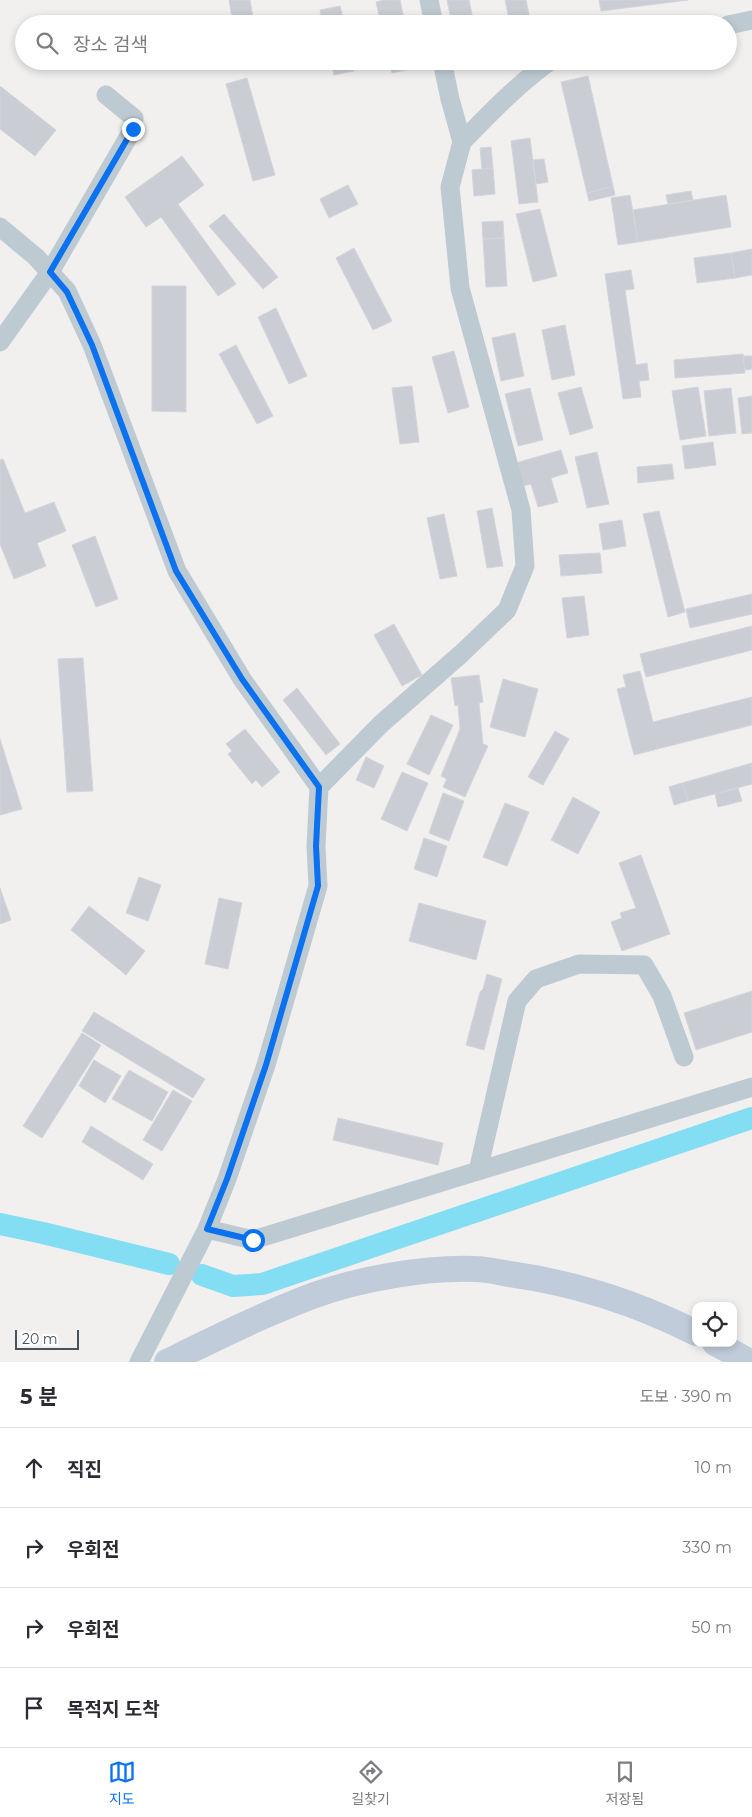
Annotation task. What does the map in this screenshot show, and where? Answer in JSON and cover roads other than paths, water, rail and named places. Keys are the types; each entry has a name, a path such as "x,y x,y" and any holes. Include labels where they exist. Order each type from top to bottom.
{"main road":[{"path":"167,1362 238,1328 312,1296 370,1279 440,1270 476,1269 542,1278 605,1294 675,1322 692,1331"},
{"path":"722,1347 750,1362"}],"street":[{"path":"429,0 432,15"},
{"path":"737,23 752,20"},
{"path":"444,70 462,142"},
{"path":"319,787 381,724 461,654 507,610 525,566 520,510 460,288 450,187 462,142 497,106 539,70"},
{"path":"0,342 50,272 133,129 134,118 106,95"},
{"path":"0,227 36,257 67,292 92,345 176,571 242,679 319,787 316,846 318,886 266,1065 227,1179 207,1229 138,1362"},
{"path":"478,1171 516,1001 536,979 579,964 644,965 662,996 684,1057"},
{"path":"207,1229 253,1240 752,1087"}],"waterway":[{"path":"202,1275 233,1286 262,1284 752,1118"},
{"path":"0,1224 169,1264"}]}
